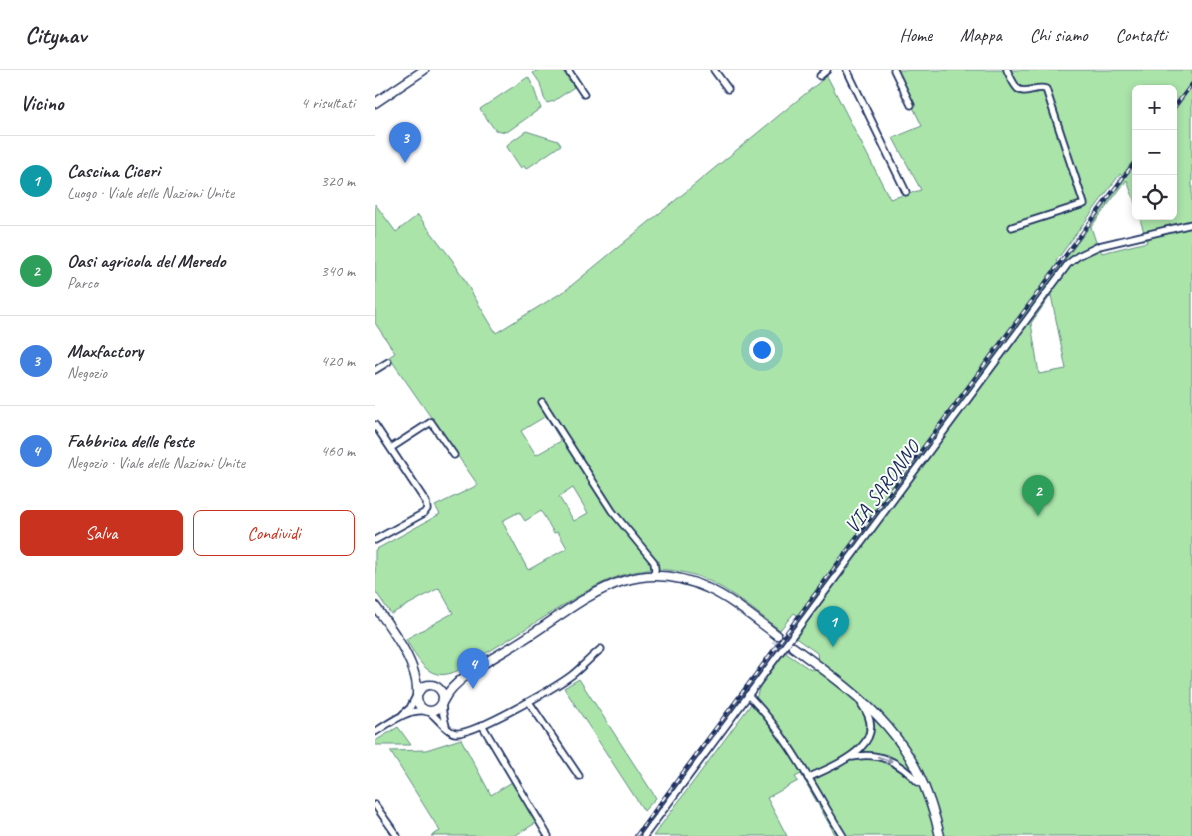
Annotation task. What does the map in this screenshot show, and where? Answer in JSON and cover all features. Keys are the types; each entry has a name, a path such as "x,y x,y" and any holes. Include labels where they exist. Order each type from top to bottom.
{"street":[{"path":"567,70 584,94"},
{"path":"714,70 728,89"},
{"path":"820,76 827,70"},
{"path":"847,70 906,192"},
{"path":"894,70 911,105"},
{"path":"1007,70 1018,90 1023,92 1041,87 1046,89 1084,204 1012,228"},
{"path":"375,103 419,71"},
{"name":"VIA SARONNO","path":"644,836 1068,264 1078,256 1099,246 1192,224"},
{"path":"375,370 388,362"},
{"path":"542,402 612,511 654,562 654,576"},
{"path":"391,448 431,422 454,455"},
{"path":"375,425 426,502 427,509 424,513 375,540"},
{"path":"400,717 410,708 423,687 449,683 465,676 543,628 585,598 611,584 635,578 654,576 676,577 709,588 775,637 711,595 691,586 666,581 645,581 612,589 543,628"},
{"path":"375,606 390,627 412,668 416,681 418,705 456,734 482,725 529,702 572,675 601,649"},
{"path":"935,836 929,813 917,782 895,743 862,705 792,649 861,698 894,734 912,761 921,779 931,804 940,836"},
{"path":"412,668 431,685 441,691 443,714 447,728"},
{"path":"375,732 412,712 437,709 451,688 465,676"},
{"path":"747,695 778,733 843,836"},
{"path":"529,702 579,776"},
{"path":"845,760 858,750 869,735 869,718 862,705"},
{"path":"482,725 549,836"},
{"path":"808,778 845,760 863,755 887,758 901,766 917,782"},
{"path":"375,806 397,836"}],"green space":[{"path":"538,70 562,70 574,87 554,101 547,103 540,83 533,73"},
{"path":"897,70 1192,70 1192,836 836,836 801,774 795,777 798,781 767,798 787,836 653,836 757,696 764,678 784,652 811,670 818,660 817,653 794,637 805,621 801,619 720,729 801,618 794,613 780,630 730,593 708,580 674,571 634,572 598,585 580,595 459,670 449,674 440,674 432,672 420,662 406,639 453,613 439,588 391,614 375,591 375,550 440,514 435,506 478,485 389,357 395,353 375,323 375,204 396,232 418,215 453,261 496,333 566,290 827,76 890,199 921,190 893,138 922,126 913,107 915,105","holes":["1120,174 1125,179 1061,265 1056,261","1051,295 1066,369 1039,374 1031,323","546,416 561,441 536,455 521,431","573,488 588,513 574,521 559,497","541,511 554,533 558,532 567,548 528,570 502,521 519,512 525,521"]},
{"path":"528,77 541,108 507,132 495,130 480,109"},
{"path":"526,131 558,141 561,145 526,169 524,166 521,168 507,147 508,144"},
{"path":"579,679 656,798 644,811 564,688"},
{"path":"398,727 411,745 375,745 375,741"},
{"path":"461,739 491,795 512,782 536,823 514,836 431,836 440,831 390,751 426,750"}],"tunnel":[{"path":"774,639 790,651"}],"railway":[{"path":"1177,104 1192,84"},
{"path":"636,836 1132,165"}],"place":[{"name":"Maxfactory","path":"405,163"},
{"name":"Oasi agricola del Meredo","path":"1038,516"},
{"name":"Cascina Ciceri","path":"833,647"},
{"name":"Fabbrica delle feste","path":"473,689"}]}
